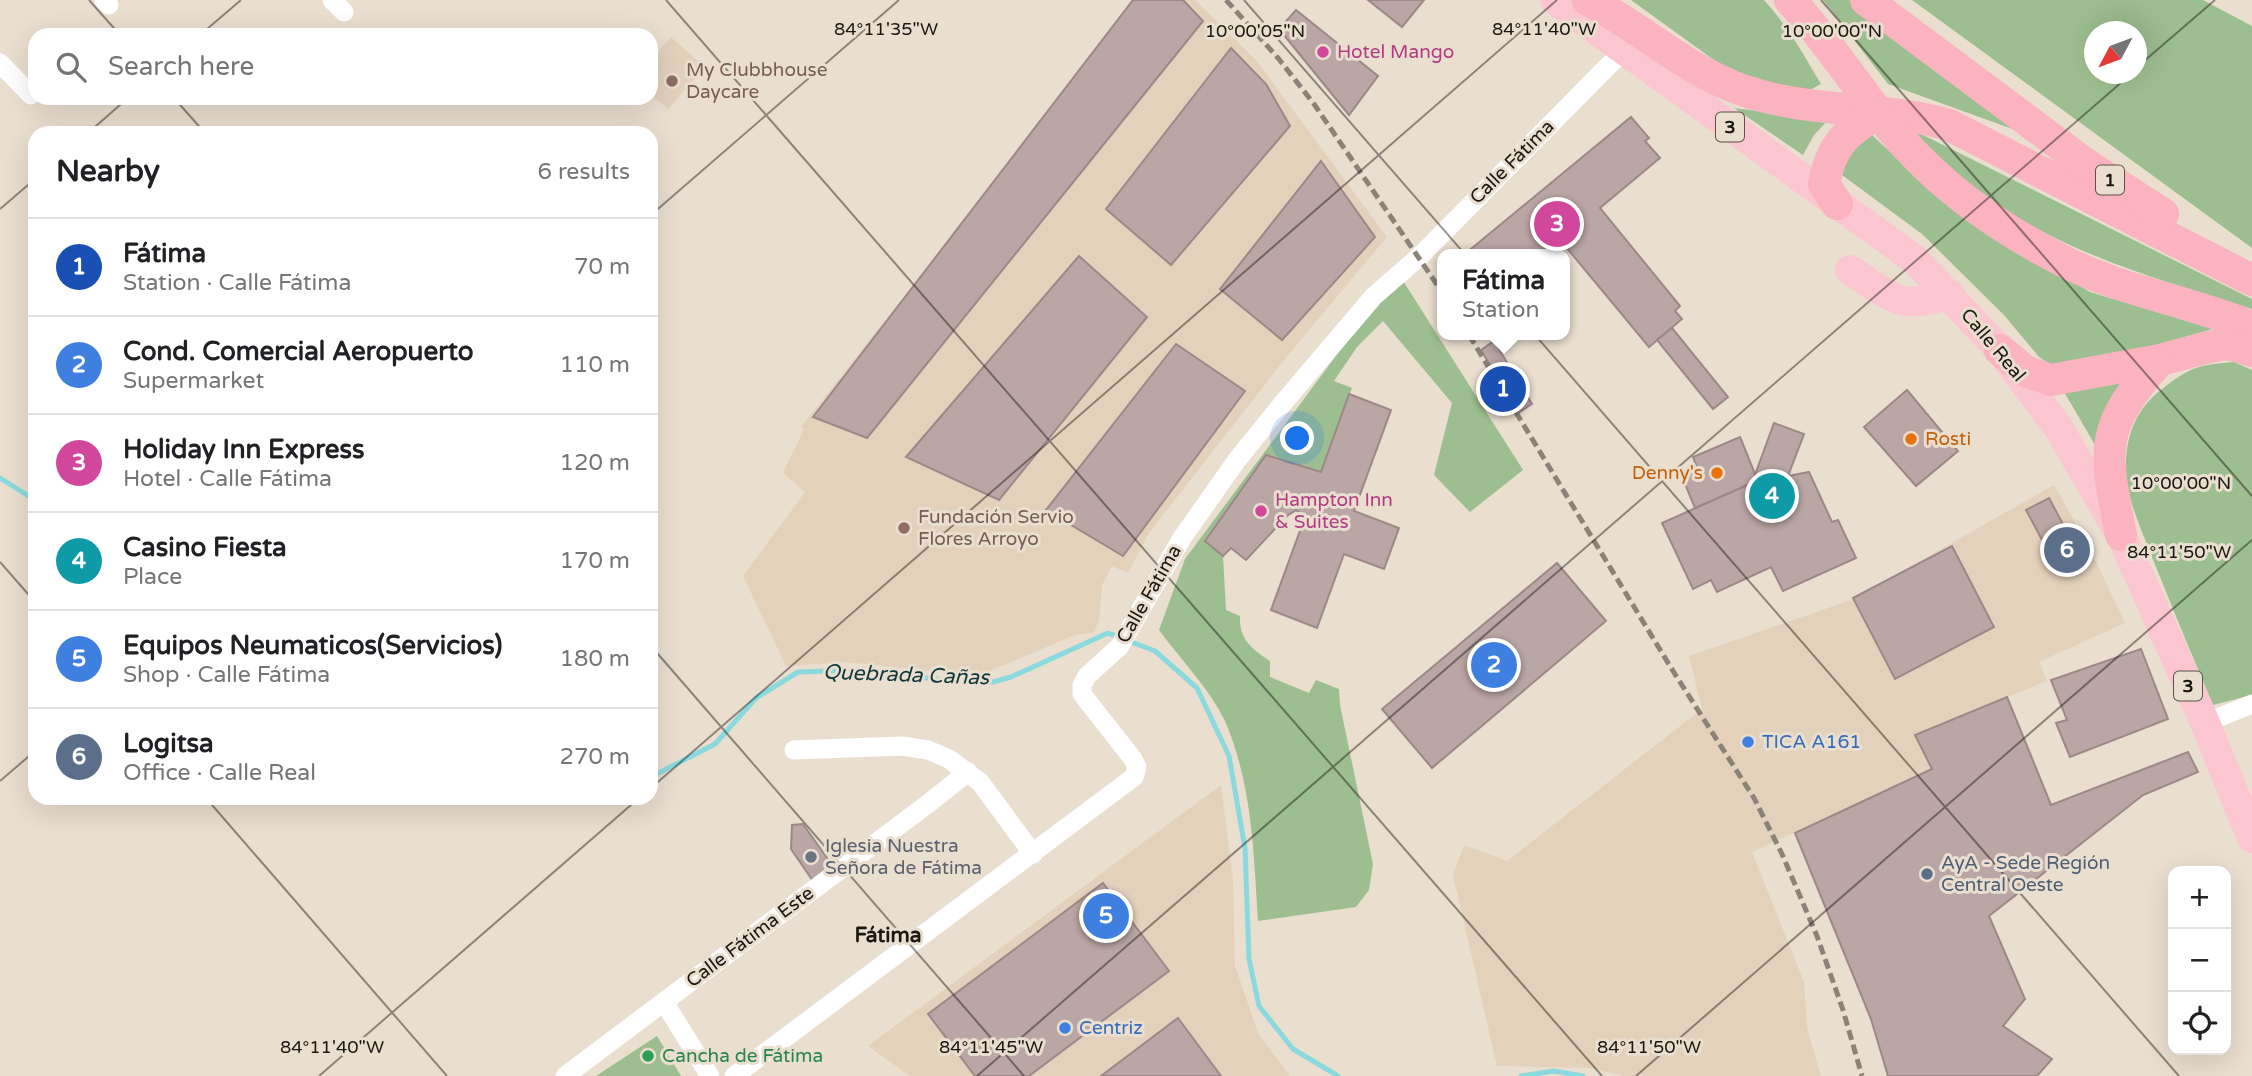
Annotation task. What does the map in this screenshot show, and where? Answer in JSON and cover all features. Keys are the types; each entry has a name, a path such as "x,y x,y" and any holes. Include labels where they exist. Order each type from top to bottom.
{"highway":[{"path":"1588,0 1613,12 1669,53 1717,81 1773,100 1919,116 1949,125 2252,280"},
{"path":"1790,0 1815,26 1912,153 1945,184 1999,224 2067,263 2129,287 2232,318 2252,327"},
{"name":"1","path":"1866,0 2087,165 2252,274"},
{"path":"1838,204 1824,184 1832,153 1841,139 1880,112"},
{"path":"2000,350 2025,371 2051,380 2160,360 2228,344 2252,351"},
{"path":"2121,535 2108,472 2109,448 2121,408 2133,389 2160,360"}],"main road":[{"name":"Calle Real","path":"1555,0 1914,259 2000,350 2059,429 2121,535 2252,838"},
{"path":"1850,270 1896,298 1906,301 1950,295"}],"street":[{"name":"Calle Fátima","path":"734,1076 1134,777 1137,767 1133,759 1082,694 1082,685 1087,676 1119,647 1182,538 1237,460 1374,296 1420,256 1623,51"},
{"path":"0,63 28,92"},
{"path":"2204,723 2252,704"},
{"path":"794,750 915,746 949,759 980,782 1033,854"},
{"name":"Calle Fátima Este","path":"565,1076 968,772"},
{"path":"664,1002 710,1076"}],"shaded area":[{"path":"1133,0 1195,0 1256,60 1387,237 1284,360 1149,533 1128,573 1112,566 1102,585 1099,621 1093,633 1075,635 985,673 948,673 846,662 786,666 743,576 805,492 783,473 804,429 801,427"},
{"name":"My Clubbhouse Daycare","path":"671,37 705,67 668,109 658,101 658,51"},
{"path":"2054,485 2089,547 2125,623 2039,662 2047,681 1916,734 1932,769 1752,852 1804,982 1807,1028 1821,1076 1623,1076 1591,1068 1497,1066 1453,875 1464,845 1507,861 1702,709 1689,656 1851,600"},
{"path":"1221,785 1233,880 1235,966 1258,1033 1290,1076 910,1076 868,1046"}],"green space":[{"path":"1631,0 1764,0 1788,30 1821,84 1810,90 1759,81 1725,68"},
{"path":"1823,0 1850,0 2040,139 1888,84"},
{"path":"1912,0 2203,0 2252,26 2252,248"},
{"path":"1734,108 1828,120 1814,135 1803,155"},
{"path":"1907,127 2252,299 2252,309 2125,267 2034,227 1979,191"},
{"path":"1871,134 1924,184 1971,222 2090,292 2213,329 2138,350 2051,365 2039,357 2004,315 1922,234 1838,172 1853,145"},
{"path":"1400,276 1437,334 1437,340 1441,340 1523,470 1470,512 1434,475 1452,403 1383,321 1357,347 1334,381 1352,388 1321,472 1266,455 1205,540 1223,556 1226,610 1240,616 1244,638 1270,661 1270,677 1309,693 1316,680 1339,689 1373,864 1369,890 1356,907 1258,921 1250,820 1234,745 1225,721 1211,697 1159,630 1185,559 1376,302"},
{"path":"2234,362 2252,370 2252,695 2213,705 2136,517 2128,487 2126,465 2128,443 2134,423 2153,397 2195,368"},
{"path":"2128,374 2095,445 2063,390"},
{"name":"Cancha de Fátima","path":"657,1036 681,1076 596,1076"}],"building":[{"path":"1133,0 1183,0 1203,21 867,438 813,417"},
{"name":"Hotel Mango","path":"1368,0 1424,0 1402,27"},
{"name":"Hotel Mango","path":"1296,10 1378,76 1349,115 1279,29"},
{"path":"1231,48 1266,84 1290,126 1171,265 1106,209"},
{"path":"1631,117 1649,138 1645,141 1660,158 1600,208 1680,306 1675,311 1682,319 1649,347 1561,241 1551,249 1471,249"},
{"path":"1321,161 1375,237 1282,340 1220,289"},
{"path":"1079,256 1147,317 999,500 906,457"},
{"path":"1672,328 1728,397 1713,409 1657,340"},
{"path":"1494,341 1532,404 1518,413 1481,350"},
{"path":"1176,344 1245,391 1123,556 1046,510"},
{"name":"Rosti","path":"1907,390 1958,451 1916,486 1864,427"},
{"name":"Hampton Inn & Suites","path":"1349,394 1391,410 1354,511 1399,528 1384,569 1344,554 1317,628 1271,610 1305,517 1296,510 1287,516 1246,560 1231,548 1223,556 1205,541 1266,455 1321,472"},
{"path":"1774,423 1804,434 1788,476 1809,472 1832,522 1838,520 1856,558 1783,591 1771,567 1717,592 1711,580 1693,589 1662,523 1752,483"},
{"name":"Denny's","path":"1740,437 1755,474 1752,483 1695,508 1680,472 1696,465 1693,457"},
{"path":"2049,498 2072,541 2049,553 2026,510"},
{"path":"2072,541 2076,550 2061,558 2057,549"},
{"path":"1952,546 1994,627 1895,679 1853,598"},
{"path":"1557,563 1606,621 1432,768 1382,709"},
{"path":"2141,649 2168,719 2070,757 2056,723 2067,720 2051,680"},
{"name":"AyA - Sede Región Central Oeste","path":"2007,697 2051,805 2188,752 2198,772 2143,795 1989,916 2025,999 2003,1026 2052,1059 2037,1076 1888,1076 1871,1019 1795,833 1932,769 1915,735"},
{"name":"Iglesia Nuestra Señora de Fátima","path":"803,824 832,865 813,881 791,849 792,825"},
{"path":"1103,883 1169,971 1029,1076 975,1076 928,1014"},
{"path":"1178,1018 1221,1076 1101,1076"}],"waterway":[{"name":"Quebrada Cañas","path":"0,478 28,496"},
{"name":"Quebrada Cañas","path":"658,773 715,744 756,698 798,672 857,670 954,681 993,682 1011,677 1108,633 1155,651 1197,688 1229,756 1245,848 1249,959 1259,1006 1293,1049 1338,1076"},
{"name":"Quebrada Cañas","path":"1521,1076 1554,1071 1583,1076"}],"railway":[{"path":"1226,0 1278,58 1314,104 1437,285"},
{"path":"1472,340 1673,671 1754,798 1782,854 1817,936 1843,1010 1862,1076"}],"place":[{"name":"Hotel Mango","path":"1323,52"},
{"name":"My Clubbhouse Daycare","path":"672,81"},
{"name":"Holiday Inn Express","path":"1557,224"},
{"name":"Fátima","path":"1503,389"},
{"name":"Rosti","path":"1911,439"},
{"name":"Denny's","path":"1717,473"},
{"name":"Casino Fiesta","path":"1772,496"},
{"name":"Hampton Inn & Suites","path":"1261,511"},
{"name":"Fundación Servio Flores Arroyo","path":"904,528"},
{"name":"Logitsa","path":"2067,550"},
{"name":"Cond. Comercial Aeropuerto","path":"1494,665"},
{"name":"TICA A161","path":"1748,742"},
{"name":"Iglesia Nuestra Señora de Fátima","path":"811,857"},
{"name":"AyA - Sede Región Central Oeste","path":"1927,874"},
{"name":"Equipos Neumaticos(Servicios)","path":"1106,916"},
{"name":"Centriz","path":"1065,1028"},
{"name":"Cancha de Fátima","path":"648,1056"}],"district":[{"name":"Fátima","path":"888,935"}]}
